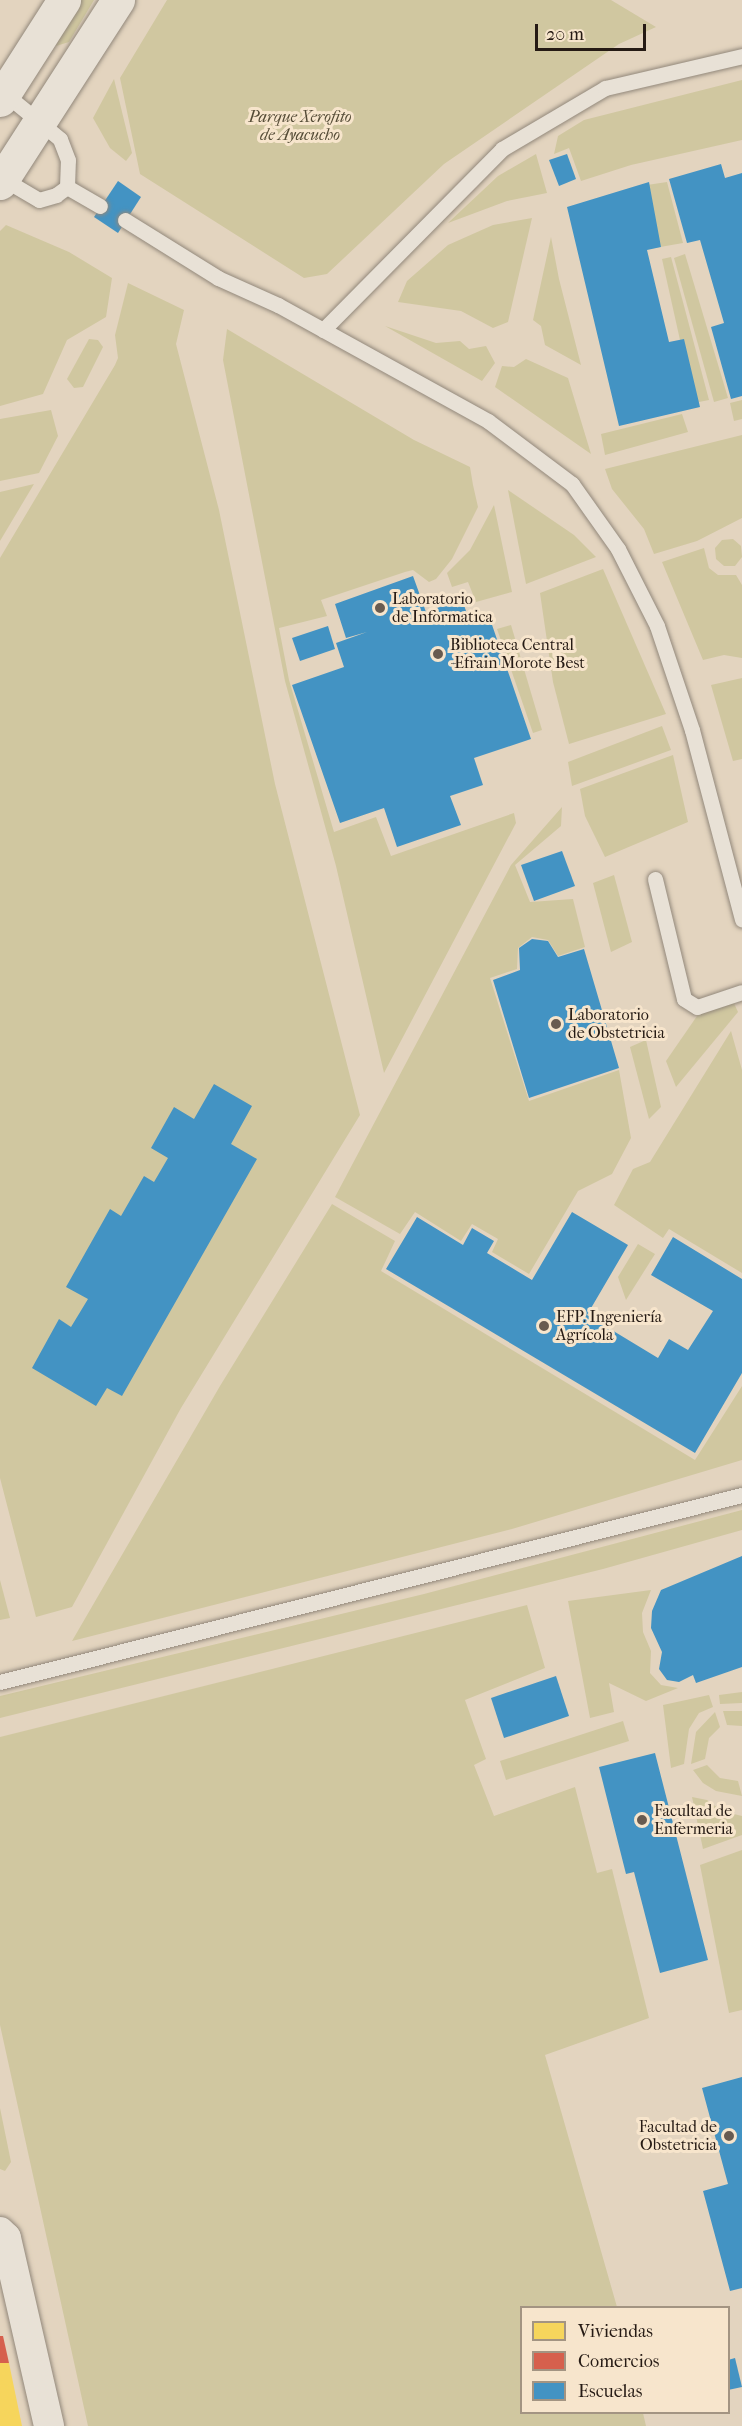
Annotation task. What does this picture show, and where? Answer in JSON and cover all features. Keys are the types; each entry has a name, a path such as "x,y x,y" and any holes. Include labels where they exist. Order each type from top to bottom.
{"street":[{"path":"2,97 63,0"},
{"path":"1,179 118,0"},
{"path":"0,2232 6,2238 49,2426"}],"lane":[{"path":"324,330 502,148 605,88 742,56"},
{"path":"2,97 41,121 60,139 68,160 67,187"},
{"path":"1,179 39,200 56,195 67,187"},
{"path":"67,187 100,206"},
{"path":"124,220 218,278 324,330 488,421 572,484 618,549 657,626 692,730 742,919"},
{"path":"655,879 684,999 697,1007 742,992"},
{"path":"0,1682 742,1495"}],"green space":[{"path":"73,0 94,0 69,42 56,46"},
{"name":"Parque Xerofito de Ayacucho","path":"167,0 611,0 656,27 619,44 444,164 327,274 304,278 140,174 120,78"},
{"path":"114,79 132,153 126,161 110,148 93,118"},
{"path":"742,80 742,140 631,165 581,181 569,148 554,154 558,136 584,120"},
{"path":"536,154 547,193 507,201 448,223 498,176"},
{"path":"667,182 683,243 643,250 647,185"},
{"path":"532,218 508,322 493,328 461,311 398,302 407,281 448,245 493,225"},
{"path":"6,225 69,252 112,278 106,317 67,340 43,394 0,406 0,231"},
{"path":"551,237 581,365 545,345 541,326 533,320"},
{"path":"685,254 728,398 714,402 674,258"},
{"path":"671,257 709,400 694,403 662,259"},
{"path":"128,283 184,310 176,344 219,510 275,784 360,1115 181,1408 72,1607 36,1617 0,1478 0,558 115,365 118,358 115,335"},
{"path":"385,326 436,343 460,341 469,349 486,346 495,363 482,381"},
{"path":"227,329 414,440 470,467 478,507 452,559 436,579 429,582 413,570 405,572 321,600 327,616 279,628 289,680 334,832 376,817 391,856 514,813 516,823 384,1073 336,866 285,681 223,360"},
{"path":"89,339 98,340 103,347 83,387 74,388 67,379"},
{"path":"526,359 568,378 591,454 495,387 502,366 514,367"},
{"path":"742,400 742,419 734,421 730,403"},
{"path":"51,410 58,436 39,473 0,481 0,419"},
{"path":"682,414 688,432 605,455 601,434"},
{"path":"742,435 742,518 697,541 654,554 644,529 612,489 605,469"},
{"path":"34,484 0,541 0,492"},
{"path":"508,490 574,535 596,557 526,584"},
{"path":"494,505 512,592 476,602 468,582 452,587 447,573 470,550"},
{"path":"733,539 741,546 742,557 735,566 724,566 716,559 715,548 722,540"},
{"path":"704,548 709,568 718,575 736,575 742,585 742,658 724,655 703,660 662,562"},
{"path":"603,569 666,714 569,744 553,682 540,593"},
{"path":"511,625 542,730 533,733 497,629"},
{"path":"742,678 742,759 733,761 711,685"},
{"path":"662,726 671,750 572,786 568,762"},
{"path":"673,755 688,822 605,857 585,816 580,789"},
{"path":"562,807 561,826 515,865 530,902 573,899 585,947 558,956 548,940 532,937 518,948 517,969 490,978 529,1101 619,1070 631,1138 612,1174 578,1191 529,1274 492,1252 498,1239 472,1224 461,1241 415,1212 400,1234 335,1197 511,865"},
{"path":"614,875 632,942 611,952 593,883"},
{"path":"732,999 738,1012 676,1087 666,1061 697,1016"},
{"path":"731,1031 742,1070 742,1273 669,1229 663,1238 614,1205 633,1169 650,1162"},
{"path":"646,1040 661,1107 649,1119 630,1047"},
{"path":"332,1204 395,1241 381,1271 695,1460 742,1386 742,1460 512,1529 72,1641 220,1386"},
{"path":"638,1244 655,1254 626,1300 618,1277"},
{"path":"742,1510 742,1530 603,1569 0,1718 0,1696 424,1594"},
{"path":"0,1580 10,1618 0,1620"},
{"path":"651,1590 642,1613 643,1632 651,1651 650,1673 661,1685 678,1688 646,1701 609,1683 614,1712 590,1718 568,1601"},
{"path":"527,1605 545,1668 465,1700 486,1759 474,1765 494,1816 575,1787 597,1873 612,1869 649,2018 545,2055 617,2306 520,2306 520,2414 643,2414 646,2426 88,2426 0,2025 0,1737"},
{"path":"742,1692 742,1703 720,1704 719,1695"},
{"path":"709,1695 713,1707 699,1713 689,1729 684,1764 671,1768 663,1705"},
{"path":"723,1711 742,1711 742,1726 727,1725"},
{"path":"715,1712 720,1727 709,1738 705,1759 691,1764 696,1732"},
{"path":"623,1721 629,1741 506,1780 500,1761"},
{"path":"707,1765 720,1778 738,1781 742,1796 716,1791 703,1783 693,1770"},
{"path":"692,1797 707,1800 722,1811 742,1816 742,1835 703,1849"},
{"path":"742,1850 742,2010 729,2013 700,1865"},
{"path":"0,2108 11,2162 5,2171 0,2169"}],"building: Viviendas":[{"path":"0,2363 9,2363 22,2426 0,2426"}],"building: Comercios":[{"path":"0,2336 3,2336 9,2363 0,2363"}],"building: Escuelas":[{"path":"567,154 576,179 559,186 549,160"},
{"path":"721,164 725,178 742,173 742,396 731,399 711,327 724,323 700,240 687,243 669,179"},
{"path":"118,181 141,197 118,233 94,217"},
{"path":"649,182 661,247 647,250 669,342 684,339 700,407 619,426 567,207"},
{"path":"413,576 426,612 462,599 469,620 488,613 531,739 474,758 483,785 450,796 461,825 397,847 384,808 340,823 292,685 344,667 336,643 367,632 346,638 335,604"},
{"path":"328,626 335,649 300,661 292,638"},
{"path":"562,851 575,886 534,901 521,865"},
{"name":"Laboratorio de Obstetricia","path":"532,939 548,941 558,957 584,949 619,1068 529,1098 493,980 520,970 519,948"},
{"path":"214,1084 252,1106 231,1144 257,1159 122,1396 107,1388 96,1406 32,1368 59,1319 71,1327 88,1299 66,1287 110,1209 121,1216 144,1176 154,1182 168,1158 151,1148 174,1107 194,1119"},
{"name":"EFP. Ingeniería Agrícola","path":"572,1212 628,1245 587,1315 658,1358 669,1339 688,1350 713,1311 651,1275 673,1237 742,1279 742,1373 695,1453 386,1269 417,1217 463,1245 472,1228 494,1241 487,1253 532,1280"},
{"path":"742,1556 742,1667 696,1683 693,1675 679,1682 667,1680 659,1669 662,1652 651,1628 652,1611 661,1590"},
{"path":"556,1676 569,1716 504,1738 491,1698"},
{"name":"Facultad de Enfermeria","path":"655,1753 708,1960 660,1973 634,1872 626,1874 599,1767"},
{"name":"Facultad de Obstetricia","path":"742,2077 742,2288 730,2291 703,2191 728,2184 702,2088"},
{"path":"735,2358 742,2387 730,2390 730,2359"}],"place":[{"name":"Laboratorio de Informatica","path":"380,608"},
{"name":"Biblioteca Central -Efrain Morote Best","path":"438,654"},
{"name":"Laboratorio de Obstetricia","path":"556,1024"},
{"name":"EFP. Ingeniería Agrícola","path":"544,1326"},
{"name":"Facultad de Enfermeria","path":"642,1820"},
{"name":"Facultad de Obstetricia","path":"729,2136"}]}
